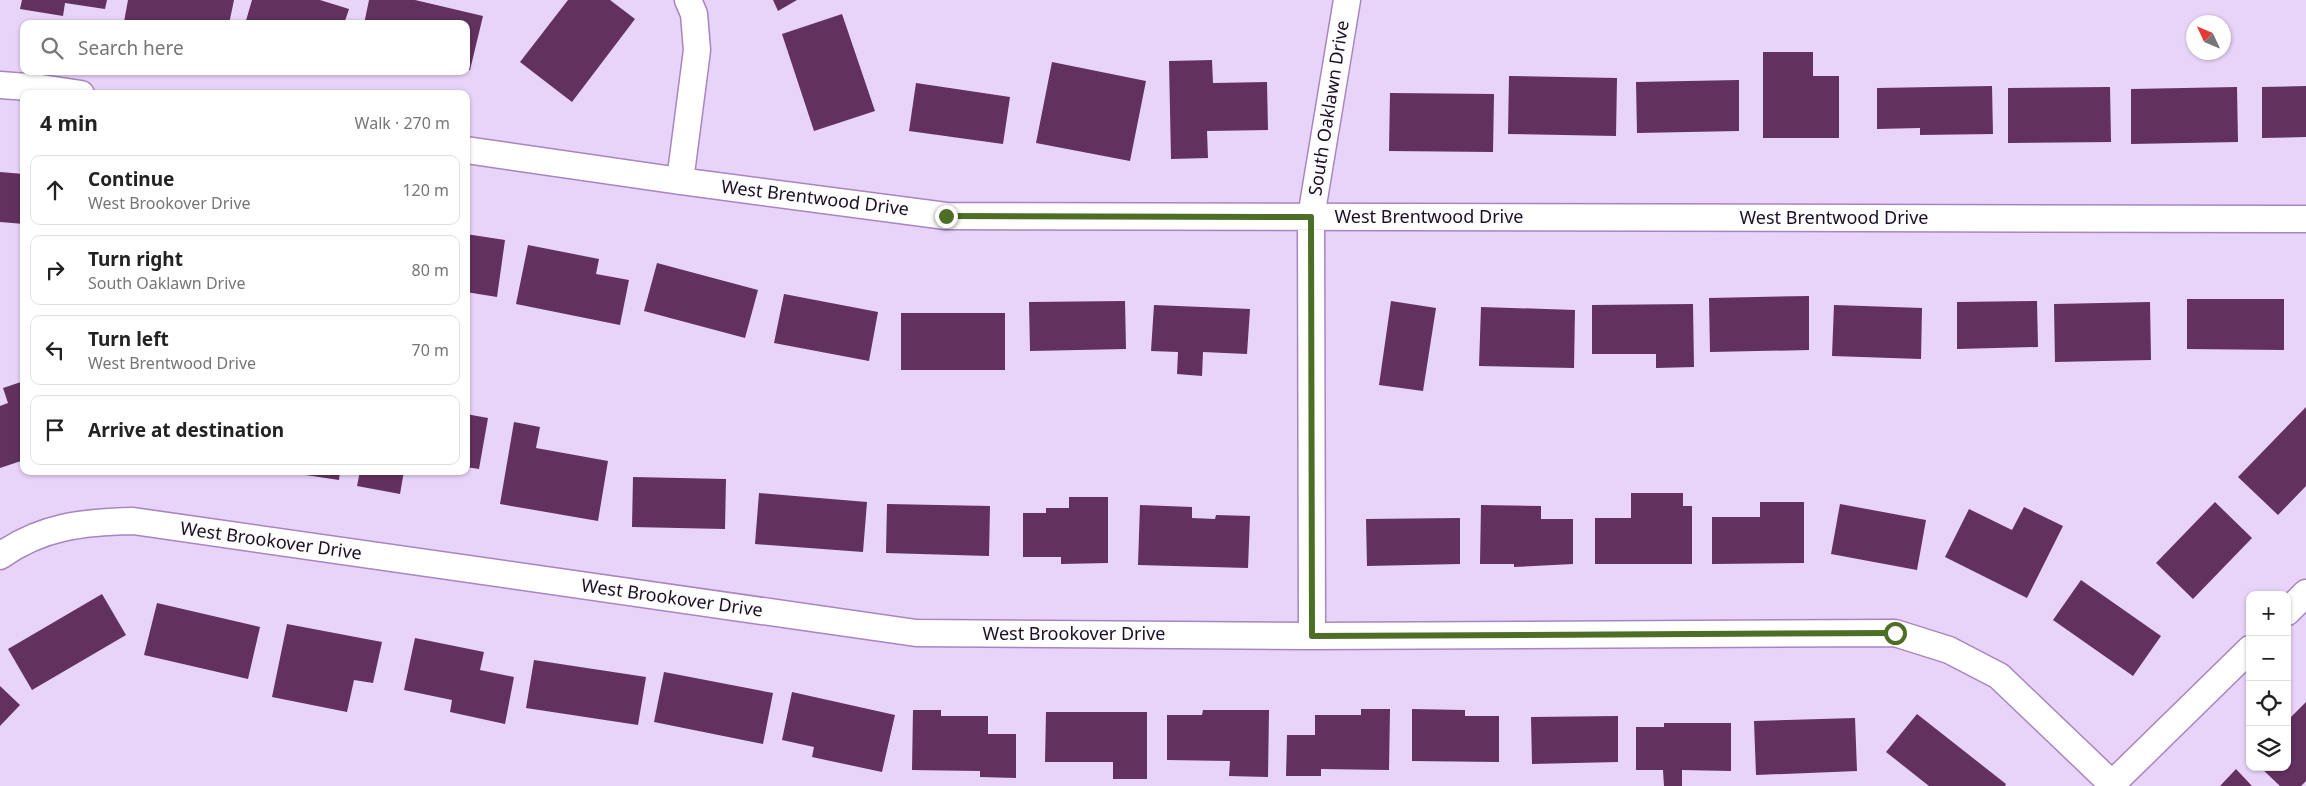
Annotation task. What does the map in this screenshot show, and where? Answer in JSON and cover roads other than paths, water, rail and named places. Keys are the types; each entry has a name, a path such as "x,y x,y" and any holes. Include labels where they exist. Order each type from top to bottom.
{"street":[{"path":"680,181 697,50 694,14 688,0"},
{"name":"South Oaklawn Drive","path":"1312,636 1311,217 1347,0"},
{"path":"0,85 55,90"},
{"name":"West Brentwood Drive","path":"470,151 680,181 946,216 2306,220"},
{"name":"West Brookover Drive","path":"0,556 48,530 89,522 133,521 916,633 1312,636 1895,633 1949,650 1999,676 2111,785"},
{"path":"2291,608 2306,594"},
{"path":"2111,785 2246,653"}]}
